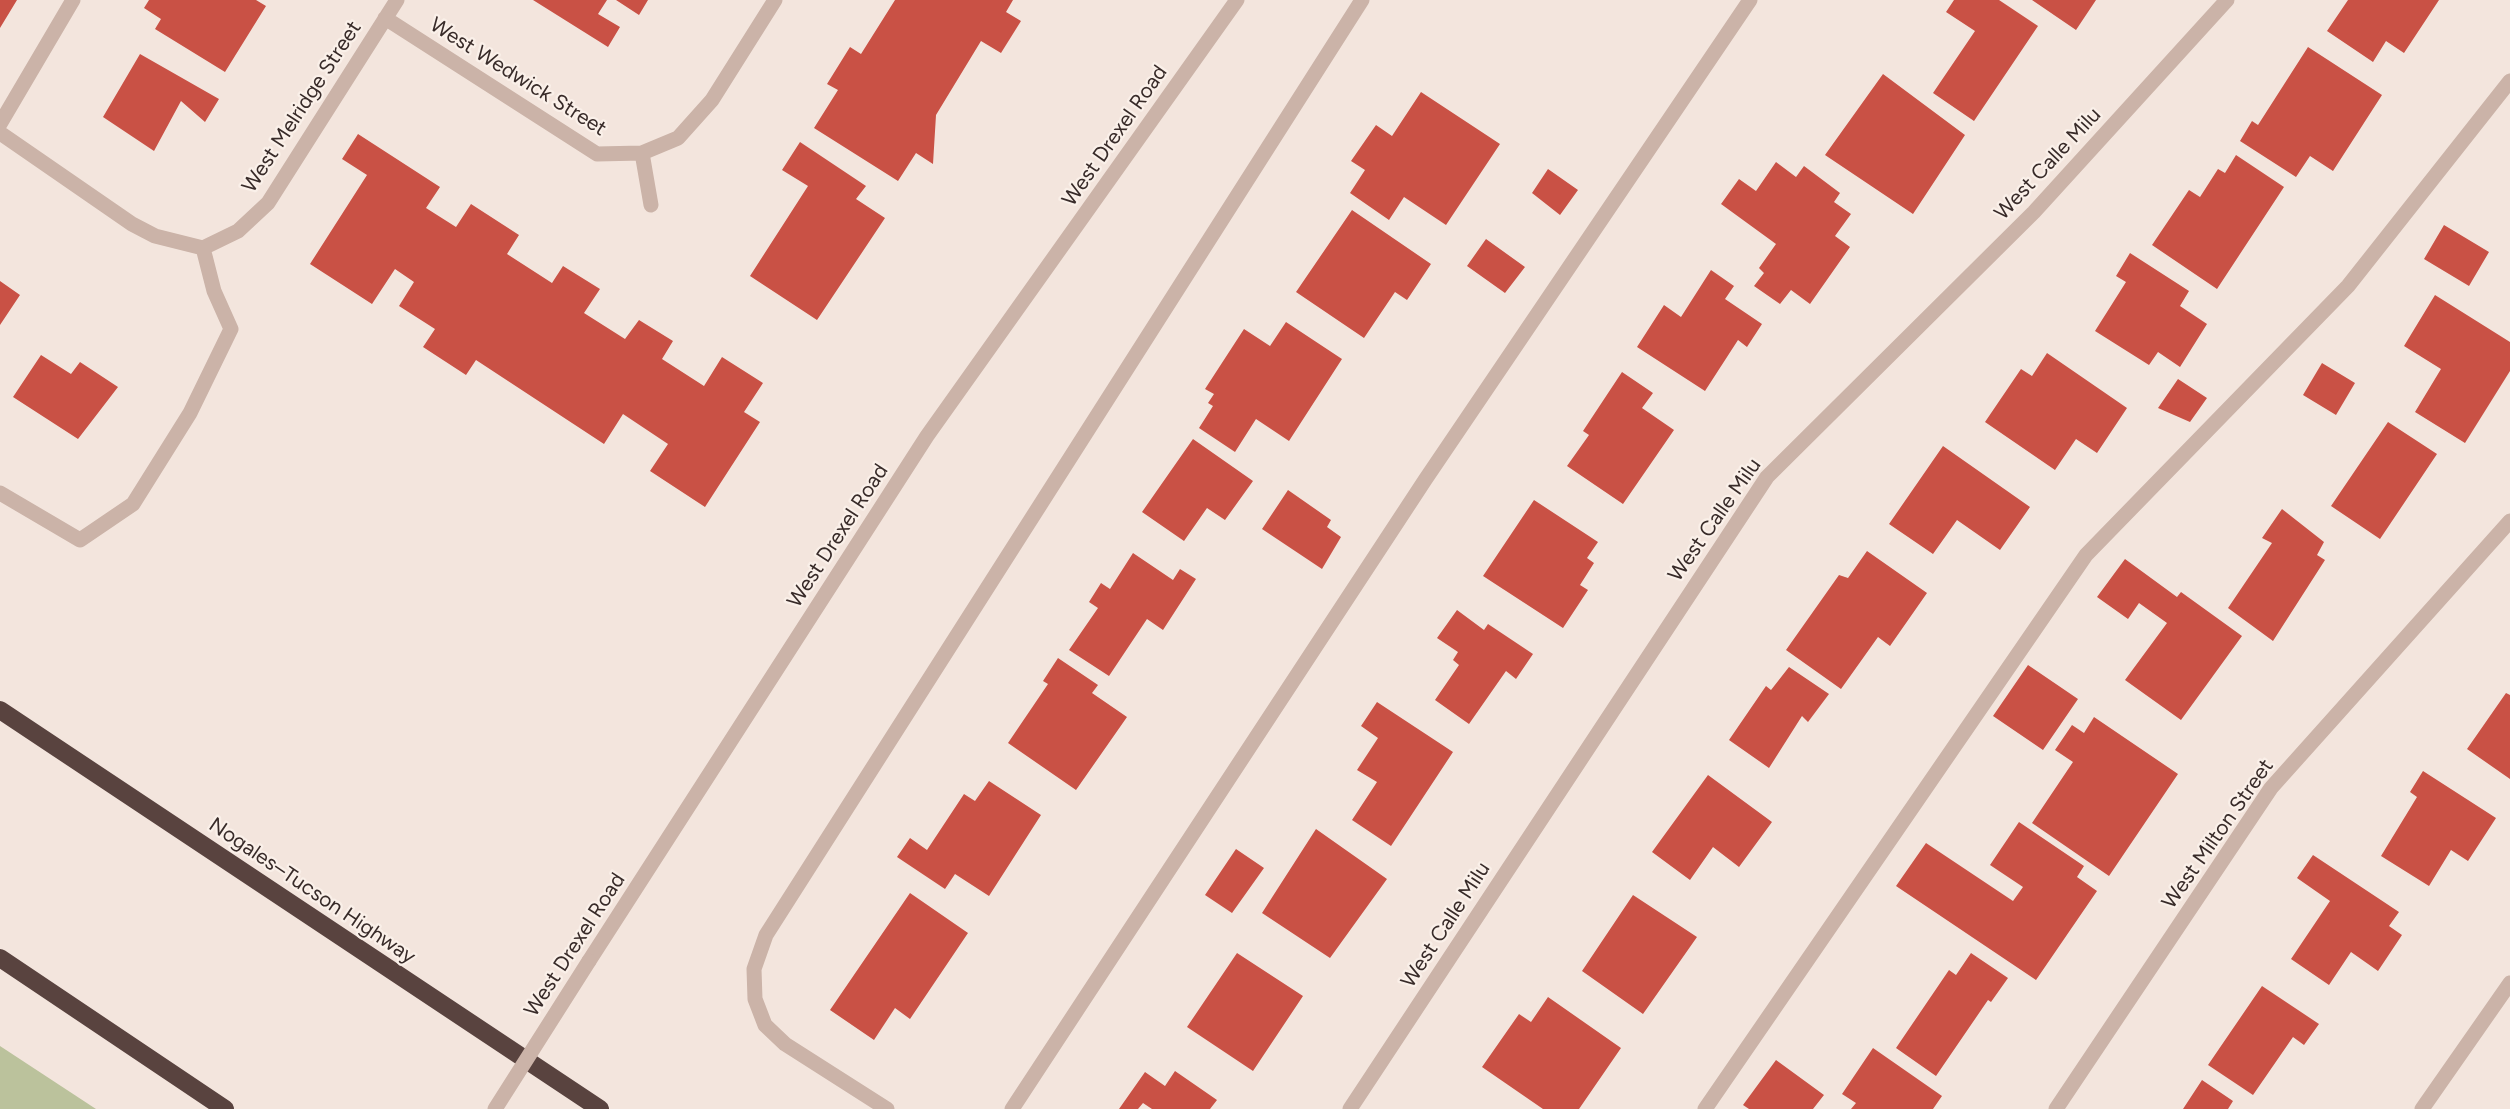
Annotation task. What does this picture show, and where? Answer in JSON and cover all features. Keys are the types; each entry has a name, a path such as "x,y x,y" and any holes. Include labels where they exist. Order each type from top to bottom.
{"highway":[{"name":"Nogales–Tucson Highway","path":"0,710 600,1109"},
{"path":"0,958 225,1109"}],"street":[{"path":"0,124 73,0"},
{"name":"West Melridge Street","path":"203,248 238,231 268,203 397,0"},
{"name":"West Wedwick Street","path":"385,18 597,154 642,153 678,138 712,100 775,0"},
{"name":"West Drexel Road","path":"495,1109 927,436 1237,0"},
{"path":"887,1109 785,1044 765,1025 755,999 754,969 766,935 1362,0"},
{"path":"1012,1109 1425,480 1750,0"},
{"name":"West Calle Milu","path":"1350,1109 1767,477 2034,212 2227,0"},
{"path":"1705,1109 2086,555 2348,286 2510,81"},
{"path":"0,133 132,224 155,236 203,248 214,291 231,329 190,413 133,504 80,540 0,493"},
{"path":"642,153 651,204"},
{"name":"West Milton Street","path":"2056,1109 2271,788 2510,521"},
{"path":"2422,1109 2510,983"}],"green space":[{"path":"0,1046 96,1109 0,1109"}],"building":[{"path":"0,0 17,0 0,28"},
{"path":"149,0 256,0 266,6 225,72 155,29 161,19 144,8"},
{"path":"533,0 607,0 598,14 620,27 608,47"},
{"path":"616,0 648,0 639,15"},
{"path":"895,0 1013,0 1006,12 1021,21 1001,53 981,41 936,115 933,164 916,153 898,181 814,128 838,90 827,84 850,47 861,54"},
{"path":"1954,0 1999,0 2038,26 1974,121 1933,93 1975,31 1946,12"},
{"path":"2032,0 2096,0 2076,30"},
{"path":"2348,0 2439,0 2404,53 2386,41 2373,62 2327,31"},
{"path":"2308,47 2382,95 2333,171 2310,156 2296,177 2240,141 2252,121 2258,125"},
{"path":"140,54 219,99 205,122 181,101 154,151 103,117"},
{"path":"1883,74 1965,135 1913,214 1825,155"},
{"path":"1421,92 1500,144 1446,225 1404,197 1389,220 1350,193 1365,170 1351,161 1376,125 1392,136"},
{"path":"358,134 440,187 426,208 456,227 471,204 519,235 507,254 552,283 563,266 600,289 584,313 625,339 639,320 673,341 662,359 704,386 722,357 763,383 744,412 760,422 705,507 650,471 668,444 623,414 604,444 476,360 466,375 423,347 435,329 399,306 414,282 395,269 372,304 310,264 367,175 342,159"},
{"path":"800,142 866,186 856,199 885,218 817,320 750,276 808,186 782,170"},
{"path":"2236,155 2284,187 2217,289 2152,245 2189,190 2200,197 2218,169 2225,173"},
{"path":"1776,162 1796,177 1804,166 1840,193 1834,202 1851,214 1835,236 1850,247 1810,304 1791,290 1780,304 1754,286 1764,273 1759,268 1776,244 1721,204 1739,179 1756,191"},
{"path":"1548,169 1578,190 1560,215 1532,193"},
{"path":"1352,210 1431,264 1407,300 1395,292 1364,338 1296,292"},
{"path":"2444,225 2489,252 2469,286 2424,259"},
{"path":"1486,239 1525,267 1505,293 1467,266"},
{"path":"2130,253 2189,291 2180,306 2207,324 2180,367 2158,352 2149,365 2095,331 2126,282 2116,276"},
{"path":"1711,270 1734,286 1725,299 1762,324 1747,347 1738,340 1705,391 1637,347 1664,305 1681,317"},
{"path":"0,281 20,295 0,325"},
{"path":"2435,295 2510,342 2510,371 2465,443 2415,412 2441,369 2404,346"},
{"path":"1286,322 1342,359 1289,441 1256,419 1235,452 1199,428 1213,406 1208,403 1214,394 1205,389 1244,329 1270,346"},
{"path":"2047,353 2127,408 2097,453 2076,439 2055,470 1985,422 2021,369 2032,376"},
{"path":"41,355 71,374 80,362 118,387 78,439 13,397"},
{"path":"2322,363 2355,383 2336,415 2303,395"},
{"path":"1622,372 1653,393 1642,408 1674,430 1623,504 1567,466 1589,435 1583,431"},
{"path":"2178,379 2207,398 2190,422 2158,408"},
{"path":"2388,422 2437,454 2380,539 2331,506"},
{"path":"1193,439 1253,481 1225,520 1207,508 1184,541 1142,512"},
{"path":"1943,446 2030,507 2000,550 1957,520 1933,554 1889,524"},
{"path":"1288,490 1331,520 1327,527 1341,537 1322,569 1262,529"},
{"path":"1534,500 1598,542 1587,558 1594,563 1580,585 1588,590 1563,628 1483,576"},
{"path":"2282,509 2324,542 2317,555 2325,560 2273,641 2228,608 2272,543 2262,538"},
{"path":"1867,551 1927,593 1890,646 1878,637 1841,689 1786,650 1839,575 1848,578"},
{"path":"1133,553 1173,580 1180,569 1196,579 1163,630 1147,619 1109,676 1069,650 1098,608 1089,602 1101,583 1110,589"},
{"path":"2125,559 2177,597 2181,592 2242,636 2181,720 2125,680 2167,623 2139,603 2128,619 2097,597"},
{"path":"1457,610 1484,630 1488,624 1533,654 1516,679 1506,671 1469,724 1435,700 1459,665 1453,660 1458,652 1437,638"},
{"path":"1058,658 1098,685 1092,693 1127,717 1076,790 1008,743 1048,684 1043,681"},
{"path":"2028,665 2078,699 2043,750 1993,716"},
{"path":"1789,667 1829,694 1808,722 1802,716 1769,768 1729,740 1766,686 1771,690"},
{"path":"2506,693 2510,695 2510,779 2467,749"},
{"path":"1377,702 1453,752 1391,846 1352,820 1377,782 1357,770 1378,738 1361,726"},
{"path":"2094,717 2178,774 2109,876 2032,823 2073,762 2055,750 2072,725 2084,733"},
{"path":"2423,771 2496,818 2468,861 2451,850 2429,886 2381,856 2417,797 2410,792"},
{"path":"1708,775 1772,822 1739,867 1713,847 1690,880 1652,852"},
{"path":"989,781 1041,815 989,896 955,874 945,889 897,857 910,838 927,850 964,794 975,801"},
{"path":"2019,822 2084,866 2077,877 2097,891 2036,980 1896,886 1926,843 2013,901 2023,887 1990,865"},
{"path":"1316,829 1387,879 1330,958 1262,913"},
{"path":"1236,849 1264,868 1232,913 1205,895"},
{"path":"2313,855 2399,912 2389,926 2402,935 2378,971 2351,952 2329,985 2291,959 2330,901 2297,878"},
{"path":"910,893 968,933 910,1019 895,1008 874,1040 830,1010"},
{"path":"1633,895 1697,937 1643,1014 1582,971"},
{"path":"1237,953 1303,996 1253,1071 1187,1027"},
{"path":"1971,953 2008,978 1991,1002 1988,1000 1936,1076 1896,1048 1949,970 1956,975"},
{"path":"2262,986 2319,1024 2304,1045 2293,1037 2253,1095 2208,1065"},
{"path":"1548,997 1621,1048 1579,1109 1543,1109 1482,1067 1519,1014 1531,1022"},
{"path":"1873,1048 1942,1096 1933,1109 1851,1109 1856,1103 1842,1094"},
{"path":"1776,1060 1824,1095 1813,1109 1749,1109 1743,1105"},
{"path":"1175,1071 1217,1100 1210,1109 1152,1109 1143,1103 1138,1109 1119,1109 1145,1072 1165,1086"},
{"path":"2202,1080 2233,1101 2228,1109 2183,1109"}]}
